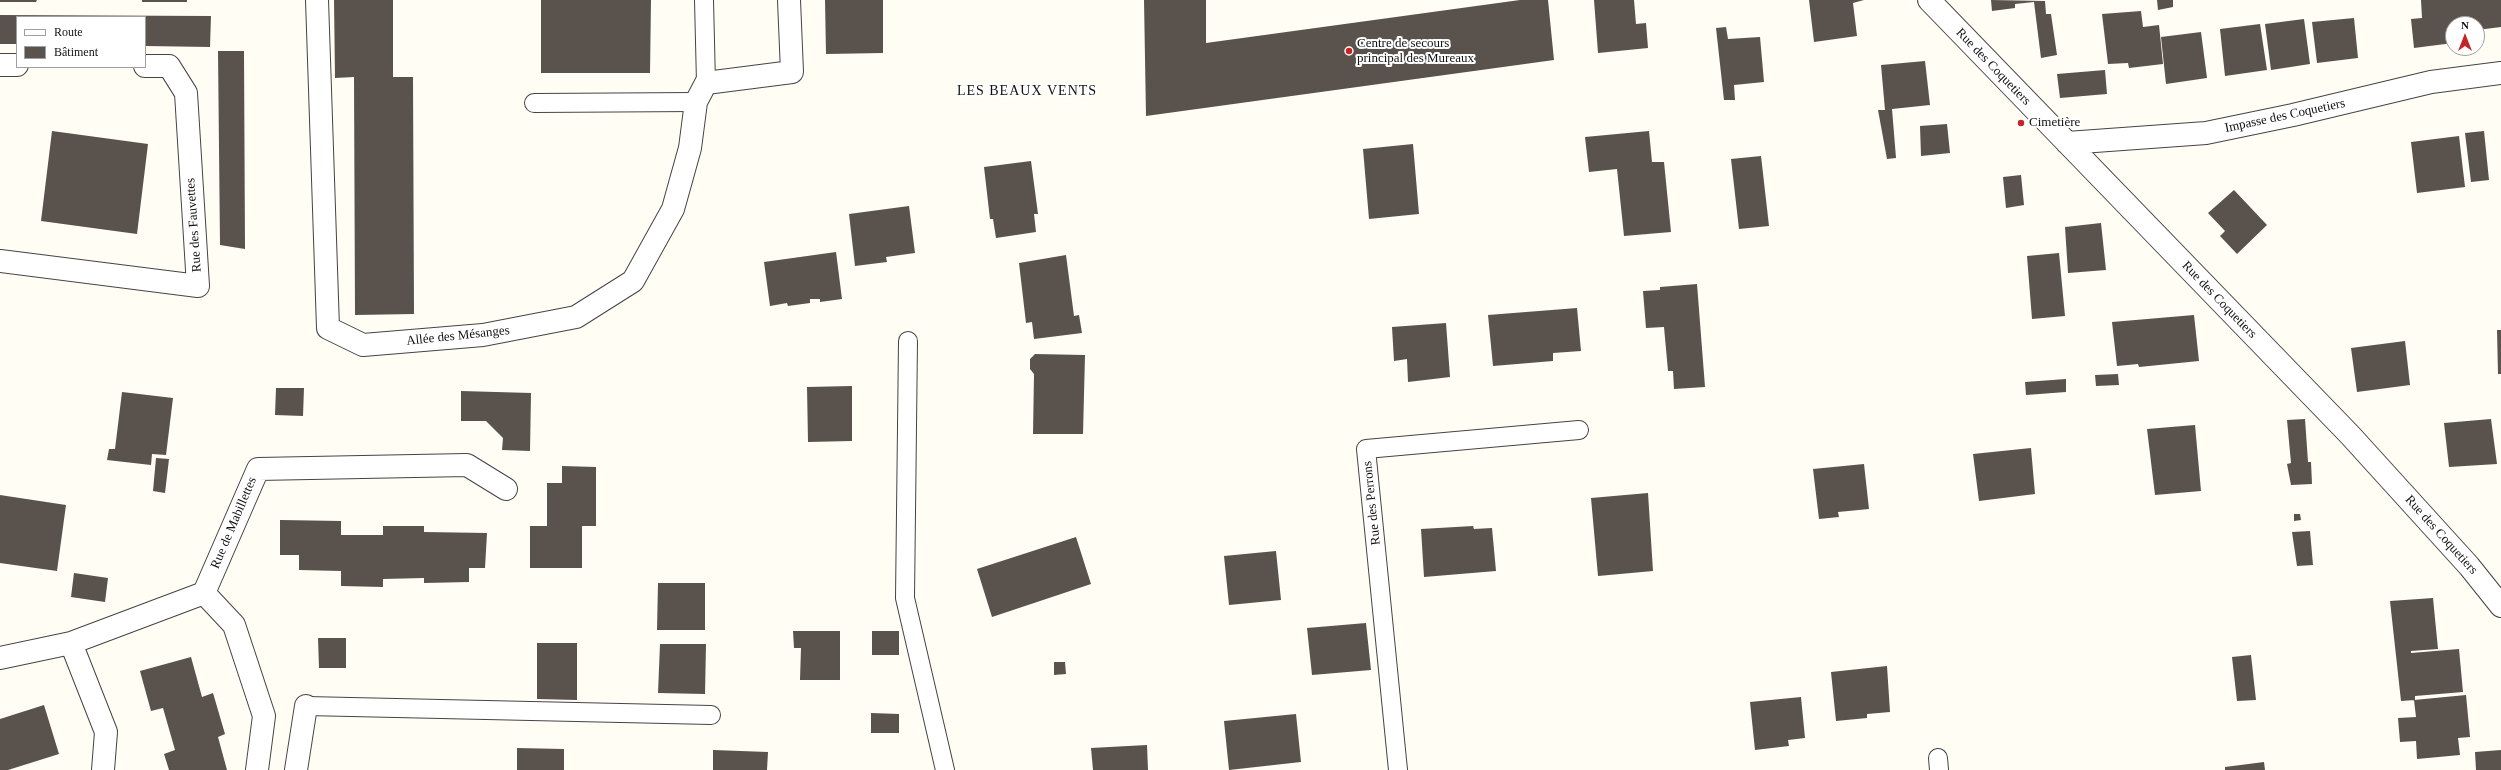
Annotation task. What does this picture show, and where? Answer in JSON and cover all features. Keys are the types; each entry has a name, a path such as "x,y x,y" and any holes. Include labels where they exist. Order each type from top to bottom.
{"street":[{"name":"Allée des Mésanges","path":"317,0 328,328 363,345 483,335 576,317 634,281 673,210 690,148 696,102 706,83"},
{"path":"706,83 792,72 790,0"},
{"name":"Rue des Coquetiers","path":"1928,0 2350,435 2469,566 2501,606"},
{"path":"0,65 16,65"},
{"name":"Rue des Fauvettes","path":"0,261 198,286 186,93 169,66 146,66"},
{"name":"Impasse des Coquetiers","path":"2067,143 2206,133 2293,115 2431,82 2501,73"},
{"name":"Rue de Mabillettes","path":"204,593 258,468 467,465 506,489"},
{"path":"0,658 71,643 204,593 234,625 264,716 257,770"},
{"path":"71,643 106,732 103,770"},
{"path":"296,770 306,706"}],"lane":[{"path":"704,0 706,83"},
{"path":"534,103 696,102"},
{"path":"908,342 905,598 945,770"},
{"name":"Rue des Perrons","path":"1398,770 1366,449 1579,430"},
{"path":"306,706 711,715"}],"building":[{"path":"0,0 37,0 36,2 0,2"},
{"path":"142,0 187,0 187,2 142,2"},
{"path":"334,0 393,0 393,77 413,77 414,314 355,315 354,77 335,78"},
{"path":"541,0 651,0 650,73 541,73"},
{"path":"825,0 883,0 883,53 826,54"},
{"name":"Centre de secours principal des Mureaux","path":"1144,0 1206,0 1206,43 1520,0 1548,0 1554,60 1146,116"},
{"path":"1594,0 1634,0 1636,24 1646,23 1648,48 1598,53"},
{"path":"1809,0 1864,0 1853,3 1857,36 1814,42"},
{"path":"1991,0 2045,1 2046,14 2051,14 2057,55 2041,58 2034,2 2015,4 2015,8 1992,11"},
{"path":"2157,0 2173,0 2173,7 2158,10"},
{"path":"2421,0 2501,0 2501,27 2485,29 2485,16 2445,16 2445,44 2414,48 2411,19 2422,18"},
{"path":"2141,11 2143,27 2159,25 2163,64 2129,68 2128,63 2108,64 2102,14"},
{"path":"0,15 211,16 210,47 146,46 146,16 16,16 16,44 0,44"},
{"path":"2354,18 2358,58 2317,63 2312,22"},
{"path":"2304,19 2310,64 2271,70 2265,24"},
{"path":"2260,24 2267,70 2225,76 2220,29"},
{"path":"1726,27 1728,39 1760,37 1764,82 1734,85 1735,100 1724,100 1716,28"},
{"path":"2201,32 2207,78 2166,84 2161,37"},
{"path":"218,51 244,51 245,249 220,245"},
{"path":"1925,61 1930,105 1892,109 1896,158 1887,159 1878,110 1885,110 1881,65"},
{"path":"2105,70 2107,94 2060,98 2057,74"},
{"path":"1947,124 1950,153 1921,156 1920,126"},
{"path":"52,131 148,144 137,234 41,221"},
{"path":"1649,131 1652,162 1664,162 1671,232 1624,236 1617,169 1589,172 1585,137"},
{"path":"2484,131 2489,180 2471,182 2465,133"},
{"path":"2459,136 2465,187 2417,193 2411,142"},
{"path":"1413,144 1419,214 1369,219 1363,149"},
{"path":"1761,156 1769,226 1739,229 1731,159"},
{"path":"1031,161 1038,214 1034,214 1036,232 996,238 993,219 990,219 984,167"},
{"path":"2021,175 2024,205 2006,208 2003,177"},
{"path":"2234,190 2267,225 2237,254 2220,236 2225,231 2208,213"},
{"path":"909,206 915,253 886,257 887,262 855,266 849,214"},
{"path":"2101,223 2106,270 2068,273 2065,227"},
{"path":"836,252 842,299 820,302 820,299 810,299 810,303 788,306 787,303 770,306 764,262"},
{"path":"2059,253 2065,316 2032,319 2027,256"},
{"path":"1066,255 1074,316 1079,315 1082,333 1034,339 1032,322 1026,323 1019,263"},
{"path":"1697,284 1705,387 1674,389 1673,371 1668,371 1664,327 1646,328 1643,291 1660,290 1660,287"},
{"path":"1577,308 1581,351 1553,353 1553,361 1493,366 1488,315"},
{"path":"2194,315 2199,361 2139,367 2138,364 2117,366 2112,322"},
{"path":"1446,323 1450,377 1408,382 1407,359 1394,361 1392,327"},
{"path":"2497,330 2501,330 2501,374 2498,374"},
{"path":"2405,341 2410,385 2357,392 2351,348"},
{"path":"1035,354 1085,355 1083,434 1033,434 1034,374 1030,369 1030,359"},
{"path":"2118,374 2119,385 2096,386 2095,375"},
{"path":"2066,379 2066,392 2026,395 2025,382"},
{"path":"852,386 852,441 808,442 807,387"},
{"path":"276,388 304,388 303,416 275,415"},
{"path":"461,391 531,393 530,451 502,450 503,438 486,421 461,421"},
{"path":"122,392 173,398 166,455 152,454 151,465 107,460 109,449 115,449"},
{"path":"2305,419 2308,462 2311,462 2312,484 2291,485 2287,464 2291,463 2287,420"},
{"path":"2491,419 2497,464 2449,467 2444,423"},
{"path":"2195,425 2201,491 2155,495 2147,429"},
{"path":"2031,448 2035,494 1979,501 1973,454"},
{"path":"156,458 169,459 165,493 153,491"},
{"path":"1864,464 1869,509 1838,512 1839,517 1819,519 1813,469"},
{"path":"562,466 596,467 596,526 582,526 582,568 530,568 530,526 547,526 547,483 562,483"},
{"path":"1648,493 1653,571 1598,576 1591,498"},
{"path":"0,495 66,505 57,571 0,563"},
{"path":"2294,514 2300,514 2301,520 2294,521"},
{"path":"280,520 341,521 341,535 383,535 383,526 424,526 424,532 487,533 485,568 469,568 469,582 424,583 424,578 383,579 383,587 341,586 341,571 299,570 299,555 280,555"},
{"path":"1473,526 1474,529 1492,528 1496,571 1424,577 1421,529"},
{"path":"2310,531 2313,565 2297,566 2292,532"},
{"path":"1076,537 1091,584 992,617 977,569"},
{"path":"1276,551 1281,600 1229,605 1224,556"},
{"path":"74,573 108,578 105,602 71,597"},
{"path":"658,583 705,583 705,630 657,630"},
{"path":"2433,598 2438,649 2411,651 2411,653 2459,649 2463,692 2415,696 2415,700 2401,701 2390,601"},
{"path":"1366,623 1371,670 1312,675 1307,628"},
{"path":"793,631 840,631 840,680 800,680 801,648 794,648"},
{"path":"872,631 899,631 899,655 872,655"},
{"path":"318,638 346,638 346,668 319,668"},
{"path":"537,643 577,643 577,700 537,699"},
{"path":"660,644 706,644 705,694 658,693"},
{"path":"2251,655 2256,700 2237,701 2232,657"},
{"path":"191,657 202,697 213,693 225,734 218,737 227,770 169,770 164,754 175,750 163,708 151,711 140,671"},
{"path":"1054,662 1065,662 1066,674 1054,675"},
{"path":"1887,666 1890,712 1867,714 1867,718 1836,721 1831,672"},
{"path":"2466,695 2470,737 2458,738 2460,755 2417,759 2416,741 2400,742 2398,718 2416,717 2414,700"},
{"path":"1801,697 1805,738 1788,740 1789,746 1755,750 1750,702"},
{"path":"44,705 59,754 8,770 0,770 0,719"},
{"path":"871,713 899,714 899,733 871,733"},
{"path":"1296,714 1301,762 1229,770 1224,721"},
{"path":"1147,745 1148,770 1093,770 1091,748"},
{"path":"517,748 564,749 564,770 517,770"},
{"path":"713,750 768,752 767,770 713,770"},
{"path":"2501,750 2501,770 2476,770 2475,752"},
{"path":"2264,762 2265,770 2225,770 2225,767"}],"place":[{"name":"Centre de secours principal des Mureaux","path":"1349,51"},
{"name":"Cimetière","path":"2021,123"}],"district":[{"name":"LES BEAUX VENTS","path":"1027,91"}]}
